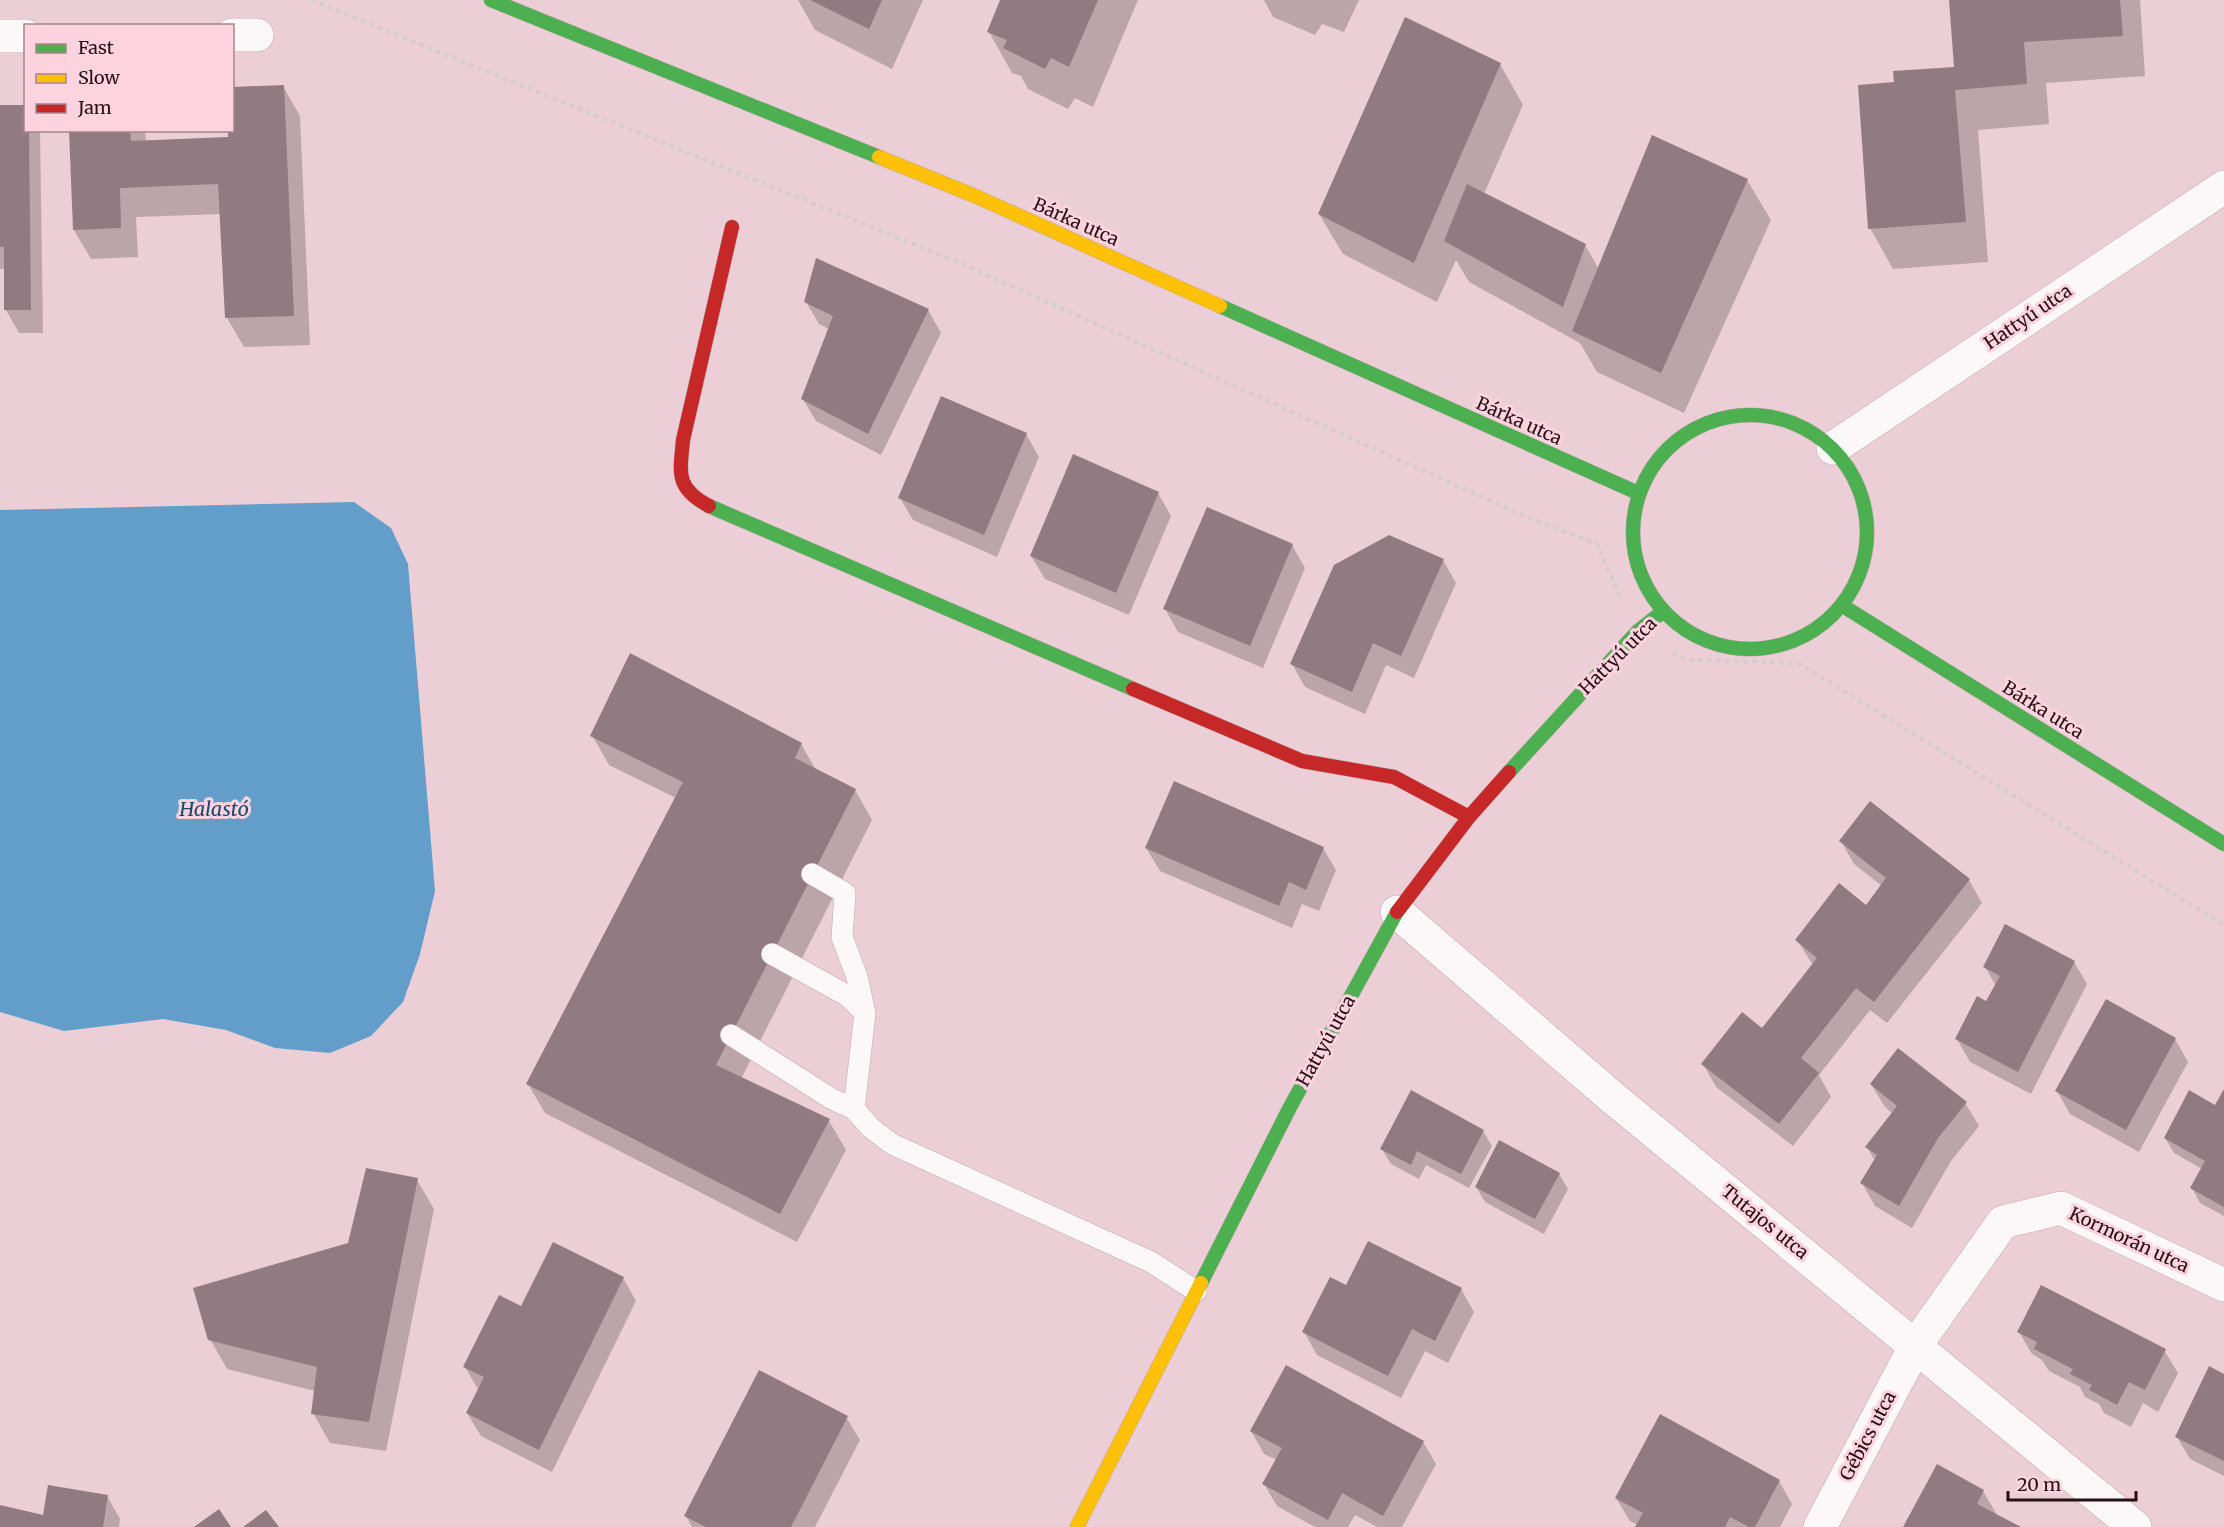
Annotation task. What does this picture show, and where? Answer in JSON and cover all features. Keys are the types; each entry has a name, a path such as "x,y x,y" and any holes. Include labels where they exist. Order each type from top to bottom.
{"street":[{"name":"Bárka utca","path":"491,0 975,196 1638,493"},
{"path":"0,36 24,36"},
{"name":"Hattyú utca","path":"1833,448 2224,186"},
{"path":"732,226 683,440 680,476 694,498 742,521 1302,760 1394,777 1469,818"},
{"path":"1749,414 1785,419 1817,435 1833,448 1862,494 1868,533 1862,572 1843,606 1816,631 1799,639 1782,646 1746,650 1710,644 1678,626 1661,613 1636,566 1631,529 1638,493 1655,461 1681,436 1713,420 1749,414"},
{"name":"Bárka utca","path":"1843,606 2224,844"},
{"name":"Hattyú utca","path":"1077,1527 1289,1109 1397,912 1469,818 1637,632 1661,613"},
{"name":"Tutajos utca","path":"1397,912 1613,1098 2135,1527"},
{"name":"Kormorán utca","path":"1916,1345 2003,1222 2061,1208 2224,1285"},
{"name":"Gébics utca","path":"1820,1527 1916,1345"}],"lane":[{"path":"812,874 845,893 842,938 857,977 866,1013 854,1109"},
{"path":"772,954 848,996 866,1013"},
{"path":"731,1035 832,1099 854,1109 871,1128 892,1144 1151,1262 1196,1291"}],"path":[{"path":"311,0 960,262 1529,518 1597,544"},
{"path":"1750,661 1800,664 2224,925"}],"water":[{"name":"Halastó","path":"354,502 391,528 408,564 435,891 420,954 403,1002 371,1036 330,1053 275,1048 226,1030 163,1019 64,1031 0,1012 0,510"}],"building":[{"path":"810,0 882,0 869,29"},
{"path":"1000,0 1098,0 1069,67 1051,58 1045,69 1003,48 1007,40 987,32"},
{"path":"1949,0 2120,0 2123,36 2024,42 2027,84 1955,90 1966,222 1868,229 1858,85 1894,82 1893,71 1954,67"},
{"path":"1405,17 1501,63 1414,263 1318,214"},
{"path":"284,85 294,316 225,318 218,184 120,188 121,228 73,230 69,132 130,132 131,141 228,137 228,132 234,132 234,87"},
{"path":"0,105 24,105 24,132 29,132 31,310 4,310 4,247 0,247"},
{"path":"1652,135 1748,179 1661,373 1572,331"},
{"path":"1467,184 1586,244 1563,307 1444,241"},
{"path":"816,258 929,309 868,434 801,399 833,316 804,302"},
{"path":"941,396 1027,433 984,535 898,498"},
{"path":"1073,454 1159,492 1116,593 1030,556"},
{"path":"1207,507 1293,544 1250,646 1163,609"},
{"path":"1389,535 1444,559 1401,656 1373,643 1352,692 1290,664 1334,565"},
{"path":"630,653 802,743 795,758 856,789 716,1065 830,1119 780,1214 526,1084 683,782 590,736"},
{"path":"1174,781 1324,847 1306,890 1289,882 1279,906 1145,848"},
{"path":"1870,801 1970,879 1874,1002 1856,988 1801,1058 1819,1073 1779,1124 1701,1064 1742,1012 1762,1028 1817,958 1795,940 1839,883 1866,905 1886,878 1839,841"},
{"path":"2005,924 2075,961 2018,1072 1955,1039 1977,996 1986,1001 2000,976 1983,967"},
{"path":"2106,999 2176,1038 2126,1130 2055,1091"},
{"path":"1898,1048 1967,1102 1938,1138 1899,1206 1860,1183 1877,1155 1865,1147 1897,1106 1870,1084"},
{"path":"2224,1089 2224,1207 2190,1188 2205,1161 2164,1138 2189,1090 2215,1105"},
{"path":"1411,1090 1484,1130 1461,1174 1417,1151 1411,1165 1380,1149"},
{"path":"1499,1140 1560,1173 1535,1219 1475,1187"},
{"path":"366,1168 418,1178 369,1422 311,1414 317,1367 208,1340 193,1288 348,1243"},
{"path":"1368,1241 1462,1288 1435,1341 1412,1329 1388,1376 1302,1332 1330,1277 1346,1285"},
{"path":"553,1242 624,1277 539,1450 466,1413 484,1377 463,1367 499,1295 521,1306"},
{"path":"2041,1285 2166,1349 2145,1390 2129,1382 2117,1405 2089,1390 2092,1385 2070,1374 2073,1369 2034,1349 2037,1342 2017,1332"},
{"path":"1286,1365 1424,1441 1383,1516 1342,1493 1328,1520 1262,1484 1282,1448 1250,1431"},
{"path":"2209,1366 2224,1374 2224,1461 2175,1437"},
{"path":"759,1370 848,1416 791,1527 706,1527 684,1516"},
{"path":"1660,1414 1780,1480 1755,1527 1749,1527 1730,1517 1725,1527 1635,1527 1643,1513 1615,1498"},
{"path":"1937,1464 1984,1490 1977,1504 2021,1527 1903,1527"},
{"path":"48,1485 108,1495 103,1527 0,1527 0,1505 43,1515"},
{"path":"219,1509 231,1527 194,1527"},
{"path":"266,1510 279,1527 243,1527"}],"traffic: fast":[{"path":"491,0 879,157"},
{"path":"1220,306 1638,493"},
{"path":"1738,415 1762,415 1805,428 1833,449 1854,477 1865,509 1867,532 1865,555 1854,587 1833,615 1805,636 1784,644 1762,649 1738,649 1695,636 1676,623 1659,606 1646,587 1638,566 1633,544 1633,520 1646,477 1659,458 1676,441 1695,428 1716,420 1738,415"},
{"path":"709,506 1133,689"},
{"path":"1843,606 2224,844"},
{"path":"1509,772 1637,632 1661,613"},
{"path":"1201,1283 1289,1109 1397,912"}],"traffic: slow":[{"path":"879,157 975,196 1220,306"},
{"path":"1077,1527 1201,1283"}],"traffic: jam":[{"path":"709,506 690,493 685,486 682,479 681,462 683,440 732,227"},
{"path":"1133,689 1302,761 1394,777 1469,817"},
{"path":"1397,912 1469,817 1509,772"}]}
